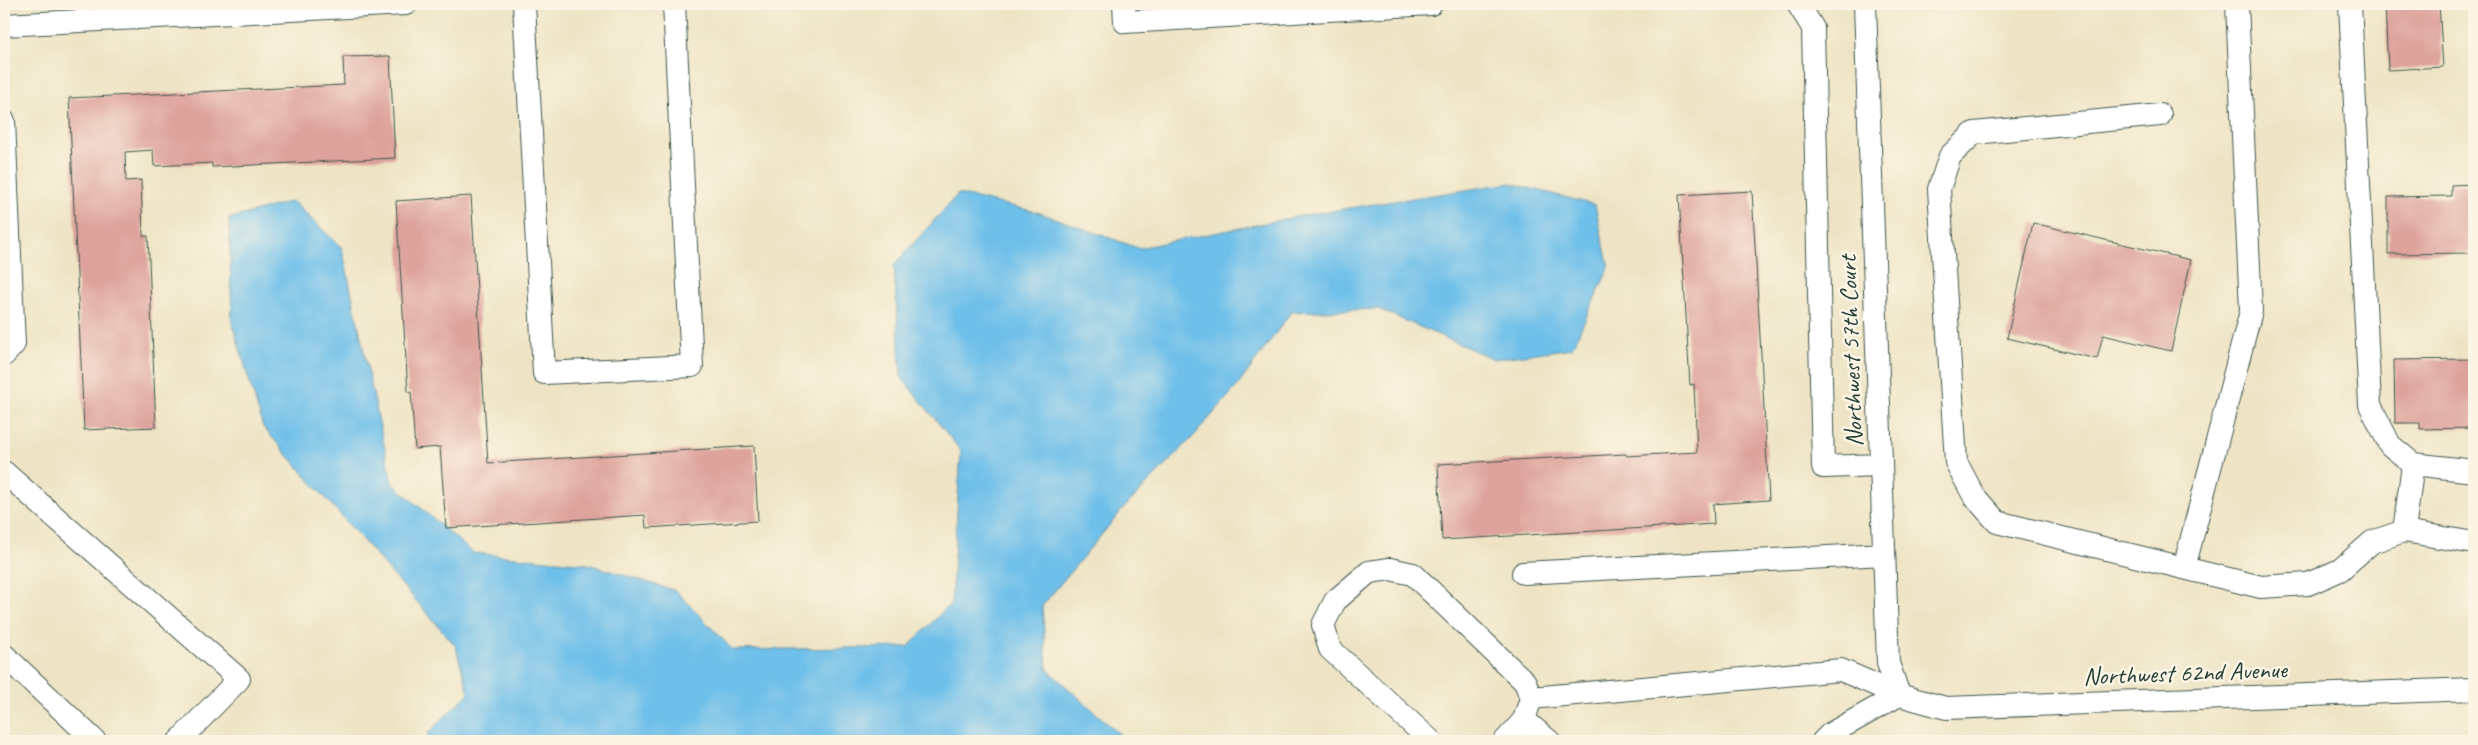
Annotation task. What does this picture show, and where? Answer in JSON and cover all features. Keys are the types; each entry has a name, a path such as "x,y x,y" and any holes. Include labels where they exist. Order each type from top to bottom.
{"lane":[{"path":"4,25 406,4"},
{"path":"524,4 544,373 692,366 674,4"},
{"path":"1124,4 1125,22 1431,4"},
{"path":"1798,4 1813,28 1823,467 1881,464"},
{"name":"Northwest 57th Court","path":"1865,4 1888,662 1898,695"},
{"path":"2184,568 2250,311 2237,4"},
{"path":"2350,4 2370,405 2390,445 2413,464 2474,471"},
{"path":"2160,115 1974,133 1950,156 1939,189 1956,462 1974,496 1997,522 2261,586 2308,584 2340,570 2372,542 2404,531 2474,536"},
{"path":"4,121 14,344 4,354"},
{"path":"2404,531 2413,464"},
{"path":"4,472 239,679 179,741"},
{"path":"1523,573 1884,554"},
{"path":"1431,741 1330,650 1323,625 1335,601 1369,572 1390,569 1413,574 1525,682 1531,698 1524,720 1505,741"},
{"path":"4,655 95,741"},
{"name":"Northwest 62nd Avenue","path":"1531,698 1841,670 1898,695 1946,708 2474,689"},
{"path":"1823,741 1830,734 1898,695"},
{"path":"1524,720 1549,741"}],"water":[{"path":"1510,183 1595,205 1609,268 1572,348 1494,359 1378,309 1291,312 1239,384 1193,437 1123,509 1042,606 1047,669 1127,741 429,741 428,733 469,693 455,645 263,427 232,322 229,219 292,201 342,248 392,483 473,553 588,564 676,591 733,650 908,647 951,603 961,451 901,377 894,265 958,194 1037,212 1138,248 1311,214"}],"building":[{"path":"2385,4 2439,4 2443,67 2388,70"},
{"path":"390,56 395,158 212,167 212,163 154,166 153,150 125,152 126,181 141,180 143,236 148,236 156,427 84,430 69,98 344,85 343,57"},
{"path":"2474,184 2474,253 2388,254 2388,197 2451,196 2451,185"},
{"path":"1752,191 1769,500 1713,504 1714,524 1442,540 1438,464 1697,452 1694,384 1690,385 1679,195"},
{"path":"471,196 488,463 754,446 758,521 646,528 645,515 446,528 440,447 415,449 411,392 408,392 396,201"},
{"path":"2033,223 2191,260 2171,351 2103,335 2097,359 2007,338"},
{"path":"2474,359 2474,428 2420,429 2420,423 2395,423 2394,360"}]}
